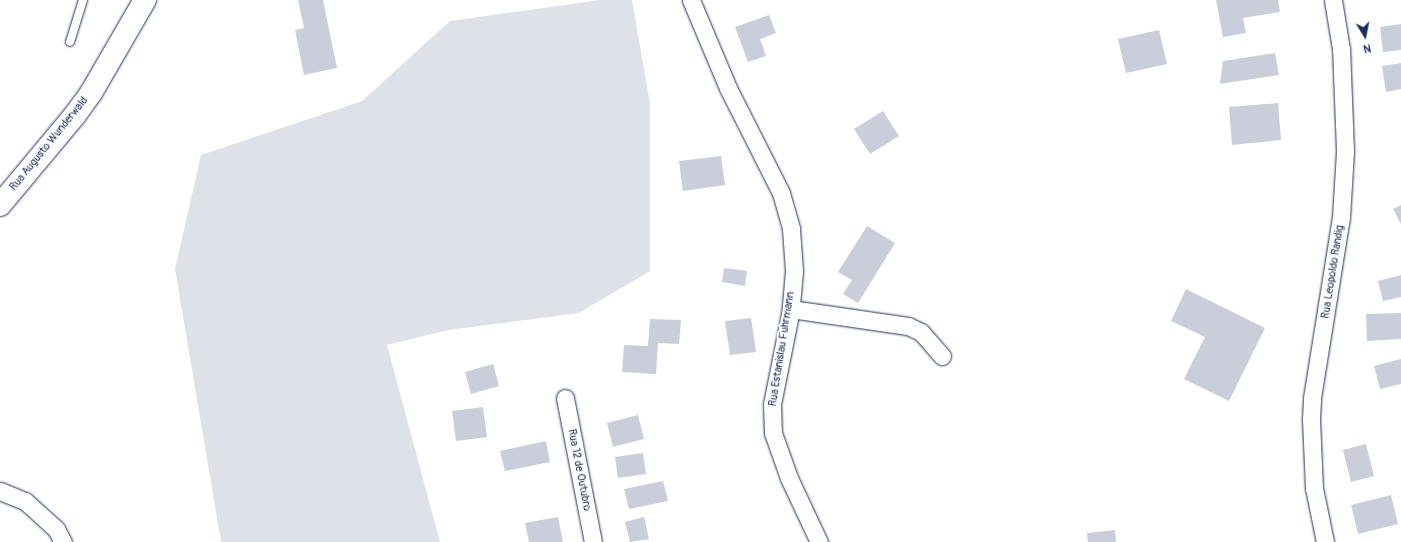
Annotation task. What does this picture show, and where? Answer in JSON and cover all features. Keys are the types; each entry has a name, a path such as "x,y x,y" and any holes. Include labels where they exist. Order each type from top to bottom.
{"main road":[{"name":"Rua Augusto Wunderwald","path":"0,204 75,115 91,93 145,0"}],"street":[{"name":"Rua Estanislau Fuhrmann","path":"691,0 728,88 781,193 792,229 794,271 791,309 772,404 773,434 789,478 819,542"},
{"name":"Rua Leopoldo Randig","path":"1325,542 1314,488 1311,419 1312,398 1340,225 1345,151 1341,49 1333,0"},
{"path":"791,309 908,326 922,332 942,356"},
{"name":"Rua 12 de Outubro","path":"566,398 593,542"},
{"path":"0,491 25,501 56,529 63,542"}],"lane":[{"path":"70,42 83,0"}],"shaded area":[{"path":"600,0 632,0 650,103 650,271 579,313 448,330 387,345 440,542 221,542 175,269 201,155 362,101 450,21"}],"building":[{"path":"298,0 323,0 337,68 304,75 295,30 304,28"},
{"path":"1216,0 1278,0 1280,12 1243,18 1246,33 1223,37"},
{"path":"769,15 776,33 760,39 766,56 748,62 735,27"},
{"path":"1401,24 1401,50 1383,52 1380,27"},
{"path":"1159,30 1167,64 1126,73 1118,39"},
{"path":"1275,53 1279,75 1220,84 1223,61"},
{"path":"1401,63 1401,89 1386,92 1382,66"},
{"path":"1278,103 1281,140 1232,145 1229,107"},
{"path":"883,111 899,136 870,154 854,129"},
{"path":"721,156 725,185 683,191 679,161"},
{"path":"1401,205 1401,224 1393,209"},
{"path":"867,226 895,243 858,303 843,294 852,280 838,272"},
{"path":"724,268 747,271 745,286 722,282"},
{"path":"1401,275 1401,297 1383,301 1378,281"},
{"path":"1186,289 1265,328 1229,401 1184,379 1205,337 1171,321"},
{"path":"1401,313 1401,339 1367,341 1366,314"},
{"path":"751,318 756,352 730,355 725,321"},
{"path":"650,319 681,320 679,344 658,343 656,374 622,372 624,345 648,346"},
{"path":"1401,359 1401,384 1380,389 1374,366"},
{"path":"493,364 499,386 471,394 465,372"},
{"path":"483,407 487,437 456,441 452,411"},
{"path":"638,415 644,439 613,447 607,423"},
{"path":"546,441 550,462 505,471 500,451"},
{"path":"1366,444 1374,476 1351,482 1343,450"},
{"path":"643,453 646,474 618,478 615,457"},
{"path":"663,481 668,501 629,509 624,489"},
{"path":"1391,495 1398,524 1358,534 1351,505"},
{"path":"558,517 563,542 529,542 525,523"},
{"path":"644,517 649,539 630,542 625,522"},
{"path":"1115,530 1116,542 1088,542 1087,533"}]}
